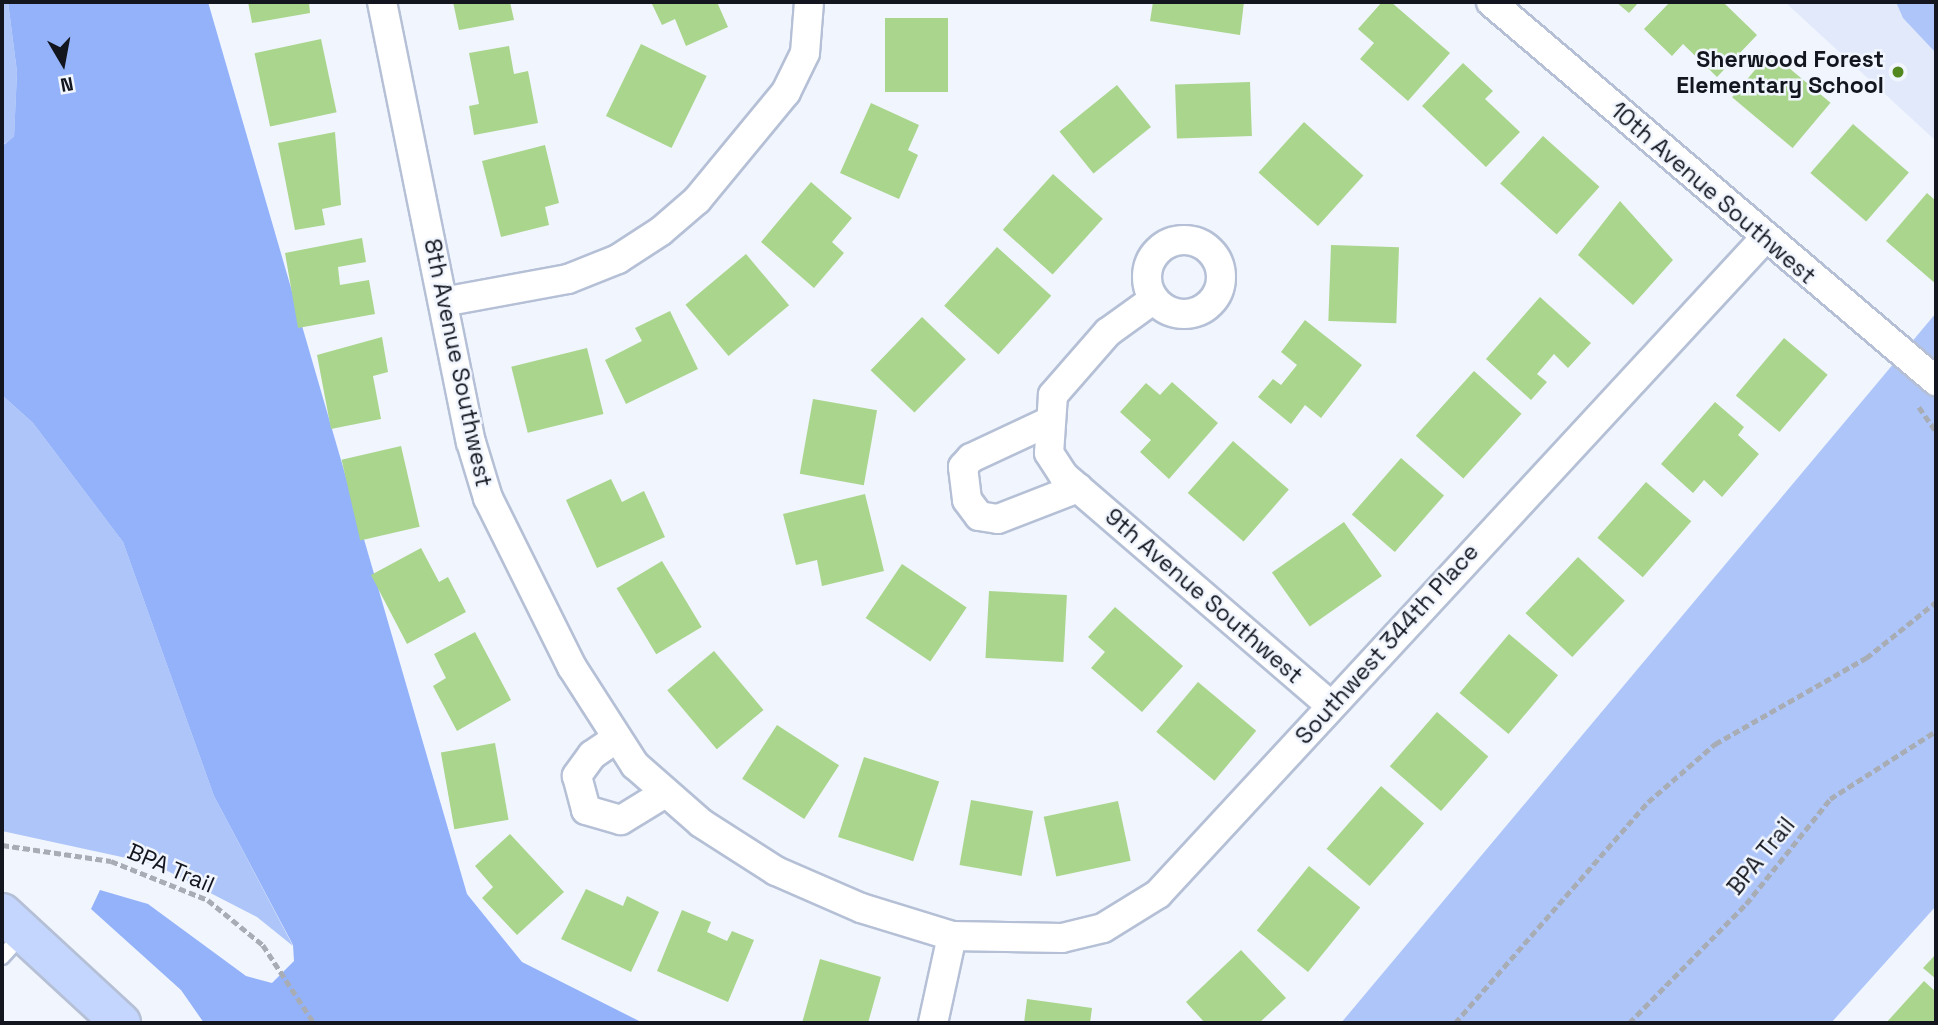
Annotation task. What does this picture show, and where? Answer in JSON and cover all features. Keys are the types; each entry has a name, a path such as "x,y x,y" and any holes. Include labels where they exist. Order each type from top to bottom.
{"main road":[{"path":"10,934 121,1023"}],"street":[{"name":"8th Avenue Southwest","path":"382,2 443,302 488,498 537,605 617,738 664,793 776,871 872,912 952,936"},
{"path":"443,302 568,279 618,259 661,231 714,181 786,92 805,53 809,2"},
{"name":"10th Avenue Southwest","path":"1491,2 1936,381"},
{"name":"Southwest 344th Place","path":"952,936 1062,938 1130,914 1186,867 1331,705 1766,237"},
{"name":"9th Avenue Southwest","path":"1154,299 1108,332 1053,395 1046,423 1049,453 1078,488 1331,705"},
{"path":"1046,423 971,458 963,467 967,500 979,516 998,519 1078,488"},
{"path":"617,738 592,755 577,776 586,810 621,820 664,793"},
{"path":"933,1023 952,936"}],"path":[{"path":"1455,1023 1648,802 1715,744 1866,658 1936,603"},
{"name":"BPA Trail","path":"1629,1023 1746,904 1830,799 1936,731"},
{"name":"BPA Trail","path":"2,845 111,861 208,900 263,946 314,1023"}],"shaded area":[{"path":"2,2 8,2 17,72 14,138 2,145"},
{"path":"8,2 208,2 467,894 522,962 643,1023 204,1023 181,990 91,909 100,890 148,904 246,976 272,983 294,961 293,945 214,796 123,542 33,423 2,395 2,146 14,137 17,72"},
{"name":"Sherwood Forest Elementary School","path":"1785,2 1936,2 1936,141"},
{"path":"1896,2 1936,2 1936,53 1903,18"},
{"path":"1936,313 1936,906 1831,1023 1341,1023"},
{"path":"2,395 33,423 123,542 214,796 293,946 257,917 154,864 2,831"}],"building":[{"path":"248,2 309,2 310,13 252,23"},
{"path":"453,2 510,2 514,20 459,30"},
{"path":"651,2 717,2 728,27 686,46 675,19 662,25"},
{"path":"1153,2 1244,2 1240,35 1150,21"},
{"path":"1382,2 1391,2 1450,53 1408,101 1360,59 1374,43 1358,29"},
{"path":"1616,2 1639,2 1629,13"},
{"path":"1670,2 1723,2 1757,35 1717,77 1683,44 1672,56 1644,29"},
{"path":"885,18 948,18 948,92 885,92"},
{"path":"321,39 337,112 270,126 254,53"},
{"path":"641,44 707,76 672,148 606,116"},
{"path":"509,46 514,74 528,71 538,123 474,135 469,106 479,104 469,53"},
{"path":"1770,52 1831,103 1793,148 1732,97"},
{"path":"1463,63 1493,91 1485,99 1520,132 1486,167 1422,106"},
{"path":"1250,82 1252,136 1177,139 1175,85"},
{"path":"1117,85 1151,127 1093,174 1059,132"},
{"path":"871,103 919,125 908,150 918,155 899,199 840,173"},
{"path":"1304,122 1363,176 1318,226 1258,173"},
{"path":"1853,124 1909,173 1866,222 1810,173"},
{"path":"335,132 341,205 322,209 325,225 295,230 278,143"},
{"path":"1543,136 1599,187 1557,234 1500,184"},
{"path":"545,145 559,203 545,207 549,225 501,237 482,161"},
{"path":"1053,174 1103,219 1053,275 1003,230"},
{"path":"811,182 852,218 832,242 844,253 814,288 761,242"},
{"path":"1927,193 1936,201 1936,284 1886,241"},
{"path":"1620,201 1673,260 1633,305 1578,255"},
{"path":"362,238 366,262 338,267 340,285 369,280 375,314 298,328 285,253"},
{"path":"1331,245 1399,247 1396,323 1328,321"},
{"path":"997,247 1051,296 998,355 944,306"},
{"path":"746,254 789,305 729,356 685,305"},
{"path":"1540,297 1591,343 1568,368 1554,354 1537,374 1547,382 1531,400 1486,359"},
{"path":"670,311 698,369 626,404 605,360 642,341 635,328"},
{"path":"922,317 966,359 914,413 871,370"},
{"path":"1305,320 1362,365 1321,418 1305,405 1291,424 1258,397 1273,379 1281,385 1297,365 1281,352"},
{"path":"382,337 388,372 373,376 381,419 331,429 317,355"},
{"path":"1784,338 1828,375 1779,432 1736,395"},
{"path":"587,348 603,414 528,433 511,367"},
{"path":"1474,371 1522,414 1463,478 1416,436"},
{"path":"1172,382 1218,423 1169,479 1140,452 1151,440 1120,412 1146,383 1160,395"},
{"path":"813,399 877,410 864,485 800,474"},
{"path":"1715,402 1744,427 1738,435 1759,454 1722,497 1704,480 1693,493 1661,464"},
{"path":"1233,441 1289,490 1244,542 1188,493"},
{"path":"401,446 420,527 360,541 342,460"},
{"path":"1401,458 1444,495 1395,552 1352,515"},
{"path":"611,479 622,502 644,491 665,537 597,568 566,500"},
{"path":"1646,482 1691,521 1643,577 1597,538"},
{"path":"865,494 884,571 822,586 817,560 796,565 783,514"},
{"path":"1344,522 1382,576 1310,627 1272,572"},
{"path":"421,548 439,582 448,577 466,612 407,644 371,575"},
{"path":"1578,557 1625,601 1572,657 1525,613"},
{"path":"662,561 702,627 656,654 617,588"},
{"path":"902,564 967,608 930,662 866,618"},
{"path":"989,591 1067,595 1063,662 985,658"},
{"path":"1115,607 1183,666 1142,712 1091,668 1105,652 1088,637"},
{"path":"475,632 511,700 457,731 433,686 446,678 434,654"},
{"path":"1509,634 1558,675 1509,734 1460,693"},
{"path":"714,651 763,710 717,749 667,690"},
{"path":"1198,682 1256,731 1214,781 1156,732"},
{"path":"1437,712 1488,757 1441,811 1390,766"},
{"path":"777,725 839,765 804,819 742,779"},
{"path":"495,743 509,820 454,829 441,753"},
{"path":"864,757 939,781 913,861 838,837"},
{"path":"1381,786 1424,823 1370,886 1327,849"},
{"path":"971,800 1033,811 1022,876 960,865"},
{"path":"1118,801 1131,861 1056,876 1044,817"},
{"path":"510,834 564,892 517,935 482,898 493,887 475,866"},
{"path":"1309,866 1360,908 1308,972 1257,931"},
{"path":"586,889 623,906 627,896 659,912 631,972 561,939"},
{"path":"682,910 711,922 707,932 727,941 732,931 754,940 728,1002 657,971"},
{"path":"1241,950 1286,998 1259,1023 1205,1023 1186,1002"},
{"path":"1936,954 1936,979 1923,968"},
{"path":"820,959 881,977 868,1023 802,1023"},
{"path":"1924,981 1936,992 1936,1023 1886,1023"},
{"path":"1027,999 1092,1008 1090,1023 1024,1023"}],"place":[{"name":"Sherwood Forest Elementary School","path":"1898,72"}]}
